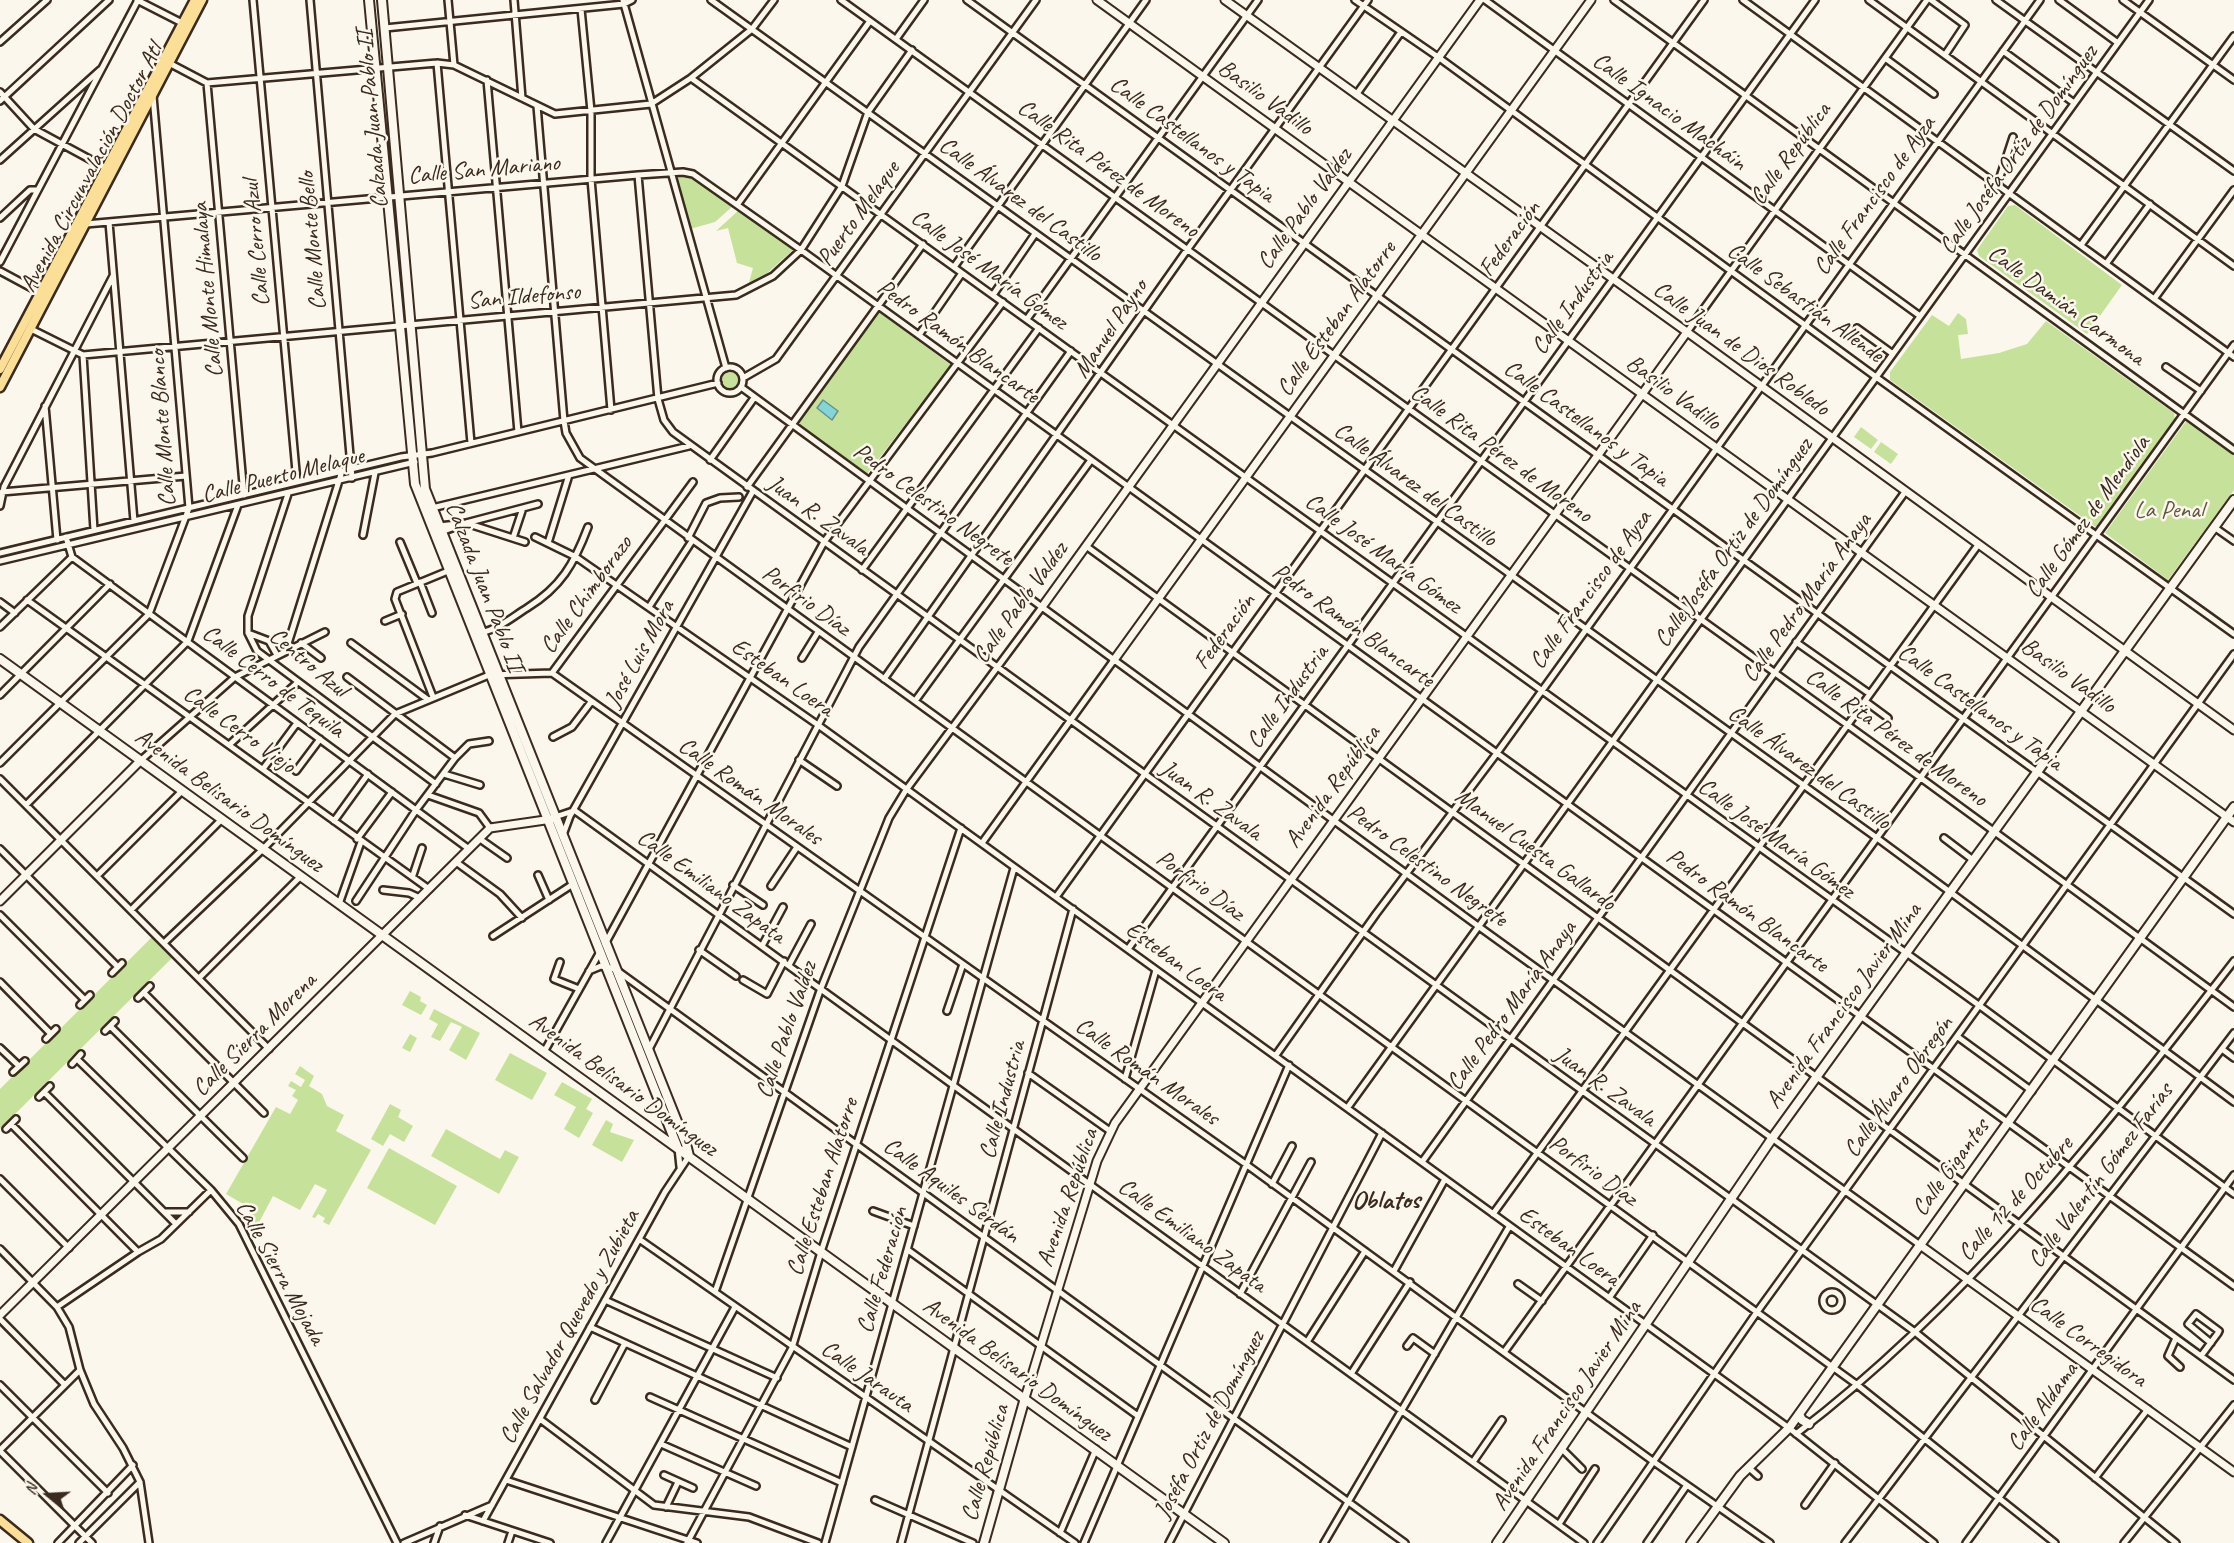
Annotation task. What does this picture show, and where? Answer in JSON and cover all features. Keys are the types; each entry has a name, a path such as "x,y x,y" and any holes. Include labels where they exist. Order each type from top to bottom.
{"main road":[{"name":"Avenida Circunvalación Doctor Atl","path":"0,369 86,224 110,170 169,63 195,0"},
{"name":"Avenida Circunvalación Doctor Atl","path":"0,387 31,329 44,294 186,25 202,0"},
{"name":"Calzada Juan Pablo II","path":"369,0 411,459 417,489 551,819 573,884 600,952 686,1144 689,1156"},
{"name":"Calzada Juan Pablo II","path":"382,0 425,489 440,529 452,574 481,633 493,675"},
{"name":"Avenida Francisco Javier Mina","path":"1497,1543 1773,1137 2234,500"},
{"name":"Avenida Belisario Domínguez","path":"0,659 1224,1543"},
{"name":"Calle Gigantes","path":"1691,1543 1748,1467 1789,1428 2183,878 2231,819 2234,807"},
{"name":"Calzada Juan Pablo II","path":"551,819 563,837 605,943 678,1148"},
{"name":"Calle República","path":"984,1543 1025,1398"},
{"path":"1798,1414 1809,1424"},
{"path":"0,1520 28,1543"}],"street":[{"path":"0,42 47,0"},
{"path":"109,0 1,96 34,129 110,170"},
{"path":"0,262 138,0 186,25"},
{"name":"Calle Cerro Azul","path":"253,0 297,482"},
{"name":"Calle Monte Bello","path":"310,0 352,478"},
{"path":"448,0 454,65"},
{"path":"514,0 522,98"},
{"path":"385,28 581,9 632,0"},
{"name":"Calle Álvarez del Castillo","path":"711,0 1877,838 2234,1102"},
{"path":"169,63 207,83 437,63 454,65 555,114 591,111 651,104 691,78 752,29 774,0"},
{"name":"Calle Rita Pérez de Moreno","path":"841,0 1187,250 1263,302 1408,410 1921,778 2234,1007"},
{"path":"896,39 924,0"},
{"name":"Calle Castellanos y Tapia","path":"967,0 2234,914"},
{"name":"Puerto Melaque","path":"743,378 776,359 1035,0"},
{"name":"Basilio Vadillo","path":"1097,0 2231,819"},
{"path":"954,267 1146,0"},
{"name":"Calle Juan de Dios Robledo","path":"1225,0 1687,332 1978,545 2053,596 2234,730"},
{"path":"1027,320 1258,0"},
{"name":"Calle Sebastián Allende","path":"1355,0 1438,57 1730,272 2234,634"},
{"name":"Manuel Payno","path":"884,679 927,617 973,557 1187,250 1232,191 1368,0"},
{"name":"Calle Pablo Valdez","path":"715,1293 821,988 889,818 906,790 998,669 1480,0"},
{"name":"Calle Ignacio Macháin","path":"1485,0 1920,316"},
{"name":"Calle Esteban Alatorre","path":"1114,660 1591,0"},
{"name":"Calle Damián Carmona","path":"1614,0 2234,450"},
{"path":"1628,105 1704,0"},
{"path":"1743,0 2234,357"},
{"name":"Calle Industria","path":"1128,949 1744,95 1815,0"},
{"path":"1869,0 2234,266"},
{"path":"1929,0 1965,25 1945,55"},
{"name":"Calle República","path":"1687,332 1929,0"},
{"path":"1996,0 2234,171"},
{"name":"Calle Francisco de Ayza","path":"1276,1055 1497,753 1584,629 2040,0"},
{"path":"2059,0 2118,43"},
{"path":"2123,0 2234,80"},
{"name":"Calle Joséfa Ortiz de Domínguez","path":"1348,1107 2149,0"},
{"path":"623,2 726,368"},
{"path":"581,9 591,111 591,179 610,410"},
{"path":"737,205 870,21"},
{"path":"1356,95 1401,32"},
{"path":"2081,245 2234,36"},
{"name":"San Ildefonso","path":"83,355 707,299 729,296 754,287 777,273 801,250 842,186 868,112 912,50"},
{"path":"2003,51 2074,103"},
{"path":"1885,58 1934,94"},
{"path":"437,63 471,443"},
{"path":"0,160 103,66"},
{"name":"Calle José María Gómez","path":"691,78 1321,531 1831,902 1980,1006 2234,1194"},
{"path":"487,80 518,432"},
{"name":"Calle Monte Himalaya","path":"207,83 244,495"},
{"name":"Calle Monte Blanco","path":"0,763 149,614 189,508 153,95"},
{"name":"Federación","path":"1056,897 1628,105"},
{"name":"Porfirio Díaz","path":"537,106 564,421 572,447 593,469 1832,1366 2000,1497 2055,1543"},
{"path":"1997,186 2013,137"},
{"name":"Calle San Mariano","path":"86,224 671,173"},
{"name":"Pedro Ramón Blancarte","path":"671,173 693,174 801,250 2234,1286"},
{"name":"Juan R. Zavala","path":"638,175 658,399 664,420 689,446 1915,1332 2176,1543"},
{"path":"0,218 30,190 37,190"},
{"path":"2154,299 2234,190"},
{"path":"2106,264 2150,204"},
{"path":"109,222 134,521"},
{"path":"993,295 1035,234"},
{"path":"747,487 923,244"},
{"path":"0,271 44,294"},
{"path":"919,335 963,273"},
{"path":"0,506 1,492 113,274"},
{"path":"544,1052 649,865 749,676 824,542 1003,302"},
{"path":"862,570 1039,328"},
{"path":"1857,328 1893,354"},
{"path":"31,329 83,355 94,530"},
{"name":"Avenida República","path":"1058,1291 1090,1184 1110,1131 1138,1089 1687,332"},
{"name":"Calle Gómez de Mendiola","path":"1505,1351 2234,345"},
{"path":"645,1055 853,657 1025,412 1071,351"},
{"path":"2166,367 2201,391"},
{"path":"726,368 739,370 743,378 741,387 728,392 718,383 719,374 726,368"},
{"name":"Calle Puerto Melaque","path":"0,553 342,471 421,457 718,383"},
{"name":"Pedro Celestino Negrete","path":"741,387 1260,767 1700,1083 1920,1245"},
{"path":"710,460 754,398"},
{"path":"45,406 57,548"},
{"path":"432,508 689,446"},
{"name":"Calle Puerto Melaque","path":"0,561 339,482 375,473 411,459"},
{"path":"915,701 1091,460"},
{"path":"286,651 342,471"},
{"path":"363,535 375,473"},
{"path":"548,543 569,475"},
{"path":"1,492 186,476"},
{"name":"Calle Chimborazo","path":"164,943 263,849 395,714 430,698 493,675 552,673 693,482"},
{"name":"José Luis Mora","path":"563,837 566,822 753,491"},
{"name":"Calle Pedro María Anaya","path":"1422,1162 1905,492"},
{"name":"Centro Azul","path":"288,494 248,616 248,633 256,651 436,784"},
{"path":"649,607 690,539 706,503 720,498 739,497"},
{"path":"466,523 538,504"},
{"path":"26,805 188,641 238,506"},
{"path":"513,538 523,508"},
{"path":"440,529 455,522 466,523 525,542"},
{"path":"481,633 502,626 543,599 576,557 588,527"},
{"path":"2214,527 2234,542"},
{"path":"0,627 72,557 66,537"},
{"name":"Esteban Loera","path":"535,537 576,557 818,725 1789,1428 1934,1543"},
{"path":"400,542 432,613"},
{"path":"1493,1214 1978,545"},
{"name":"Manuel Cuesta Gallardo","path":"1086,546 2234,1380"},
{"name":"Calle Cerro de Tequila","path":"72,557 469,849"},
{"path":"430,698 395,599 397,592 418,583 452,574"},
{"path":"0,695 110,584"},
{"name":"Calle Cerro Viejo","path":"27,600 429,889"},
{"path":"0,602 15,613"},
{"path":"385,621 402,614"},
{"path":"0,902 140,761 235,677 325,632"},
{"path":"802,658 818,632"},
{"path":"248,633 269,641 277,655"},
{"path":"1796,642 1870,694"},
{"path":"301,643 321,658"},
{"path":"351,643 430,698"},
{"name":"Calle Álvaro Obregón","path":"1598,1543 1756,1312 1891,1130 2234,654"},
{"path":"982,843 1114,660"},
{"name":"Calle Román Morales","path":"552,673 1247,1165 1505,1351 1654,1462 1770,1543"},
{"path":"347,677 455,758"},
{"path":"229,746 298,682"},
{"path":"1865,701 1888,718"},
{"path":"553,737 566,731 591,702"},
{"path":"631,707 638,711"},
{"path":"263,769 297,723"},
{"path":"296,771 320,740"},
{"path":"356,901 416,810 455,758 469,744 489,741"},
{"path":"800,760 837,786"},
{"path":"334,821 368,774"},
{"path":"444,774 480,785"},
{"path":"0,779 270,1048"},
{"path":"97,876 182,791"},
{"path":"339,904 359,840 392,792"},
{"path":"428,795 479,813 490,828 551,819 574,810"},
{"name":"Calle Emiliano Zapata","path":"574,810 1584,1543"},
{"path":"131,910 222,819"},
{"name":"Calle Sierra Morena","path":"0,1317 490,828"},
{"name":"Calle Esteban Alatorre","path":"688,1542 792,1348 856,1144 961,828"},
{"path":"1944,838 1973,860"},
{"path":"480,839 507,858"},
{"path":"771,886 797,847"},
{"path":"412,875 422,848"},
{"path":"0,849 120,965 112,973"},
{"path":"456,862 500,894 522,918"},
{"name":"Calle Federación","path":"825,1543 1014,867"},
{"path":"538,875 549,900"},
{"path":"199,978 301,876"},
{"path":"494,936 573,884"},
{"path":"733,885 763,905"},
{"path":"383,890 410,893 420,898"},
{"path":"762,946 783,907"},
{"name":"Calle Industria","path":"901,1543 1073,909"},
{"path":"0,915 85,1000"},
{"path":"743,980 767,994 811,924"},
{"path":"699,950 736,976"},
{"name":"Calle 12 de Octubre","path":"1797,1434 1915,1332 2020,1223 2117,1109 2234,961"},
{"path":"560,962 554,979 579,988"},
{"path":"947,1011 963,964"},
{"path":"589,971 606,966"},
{"name":"Calle Aquiles Serdán","path":"606,966 615,969 670,1008 1405,1543"},
{"path":"1125,1079 1156,970"},
{"path":"0,982 54,1031 46,1039"},
{"path":"138,998 150,986"},
{"path":"144,993 264,1113"},
{"path":"80,1005 90,995"},
{"path":"105,1031 112,1024 243,1158"},
{"name":"Calle Valentín Gómez Farías","path":"1845,1543 2234,1032"},
{"path":"1958,1037 2032,1091"},
{"path":"0,1048 19,1066"},
{"path":"2222,1049 2234,1058"},
{"name":"Calle Sierra Mojada","path":"72,1064 79,1057 168,1150 211,1190 239,1224 262,1266 397,1543"},
{"path":"13,1072 24,1060"},
{"path":"1084,1543 1289,1065"},
{"path":"1028,1073 1110,1131"},
{"path":"39,1097 50,1086"},
{"path":"44,1092 176,1224"},
{"path":"6,1130 16,1119"},
{"path":"11,1124 138,1252"},
{"name":"Joséfa Ortiz de Domínguez","path":"1169,1543 1382,1133"},
{"path":"1272,1184 1292,1146"},
{"path":"678,1148 680,1167"},
{"name":"Calle Salvador Quevedo y Zubieta","path":"483,1521 639,1239 680,1167 689,1156"},
{"path":"1240,1293 1311,1161"},
{"name":"Calle Aldama","path":"1966,1543 2234,1175"},
{"path":"0,1179 69,1248"},
{"path":"1394,1271 1445,1179"},
{"path":"57,1307 138,1252 152,1246 211,1190"},
{"path":"873,1211 914,1226"},
{"path":"165,1212 189,1212"},
{"path":"1332,1543 1325,1541 1509,1227"},
{"path":"1609,1298 1653,1236"},
{"name":"Calle Jarauta","path":"639,1239 792,1348 1075,1543"},
{"name":"Calle Corregidora","path":"1920,1245 2234,1472"},
{"path":"0,1249 57,1307 69,1327 80,1370 94,1404 134,1465 140,1482 149,1543"},
{"path":"908,1250 1138,1416"},
{"path":"1307,1342 1365,1251"},
{"path":"1834,1293 1842,1281"},
{"path":"1351,1374 1410,1282"},
{"path":"1518,1284 1542,1301"},
{"name":"Calle República","path":"1025,1398 1058,1291"},
{"path":"605,1300 777,1378"},
{"path":"606,1543 735,1307"},
{"path":"2201,1356 2211,1343 2219,1331 2196,1314 2188,1324 2211,1343"},
{"path":"0,1317 65,1385"},
{"path":"590,1327 852,1447"},
{"path":"1407,1346 1413,1338 1435,1354"},
{"path":"2176,1338 2168,1354 2180,1367"},
{"path":"595,1400 626,1343"},
{"path":"80,1370 0,1450 92,1543"},
{"path":"0,1384 108,1493"},
{"path":"650,1397 842,1484"},
{"path":"2124,1543 2234,1406"},
{"path":"2095,1478 2148,1409"},
{"path":"540,1419 654,1505 749,1517 818,1543"},
{"path":"1473,1462 1502,1420"},
{"path":"662,1444 756,1486"},
{"path":"1060,1533 1096,1449"},
{"path":"1562,1449 1582,1469"},
{"path":"1805,1505 1834,1463"},
{"path":"58,1543 134,1465"},
{"path":"1748,1467 1758,1476"},
{"path":"1558,1524 1595,1469"},
{"path":"664,1475 693,1488"},
{"path":"506,1480 688,1542 697,1543"},
{"path":"79,1543 140,1482"},
{"path":"666,1507 678,1482"},
{"path":"1647,1543 1687,1485"},
{"path":"875,1500 973,1543"},
{"path":"404,1543 492,1505"},
{"path":"465,1515 550,1543"},
{"path":"434,1543 440,1526"},
{"path":"508,1543 512,1531"}],"green space":[{"path":"688,176 733,206 715,222 690,229 676,177"},
{"path":"2015,205 2122,285 2087,334 1979,256 1977,250 2008,206"},
{"path":"739,210 793,250 764,276 748,286 753,268 737,263 728,228 716,231"},
{"path":"879,312 951,365 867,474 798,425"},
{"path":"1958,313 1966,319 1968,334 1958,335 1961,359 1999,353 2027,344 2046,321 2174,413 2175,419 2097,528 1890,380 1890,372 1932,315 1949,326"},
{"path":"727,372 733,372 738,380 736,386 727,388 722,383 722,377"},
{"name":"La Penal","path":"2187,420 2234,454 2234,490 2168,580 2105,533"},
{"path":"1861,427 1878,440 1871,449 1854,437"},
{"path":"1881,442 1898,454 1891,464 1874,452"},
{"path":"153,936 173,957 0,1129 0,1089"},
{"path":"410,991 421,997 420,1001 427,1005 421,1015 402,1005"},
{"path":"434,1009 480,1033 466,1060 449,1050 462,1027 451,1022 440,1041 431,1037 438,1024 429,1019"},
{"path":"410,1034 417,1038 410,1052 402,1048"},
{"path":"510,1053 547,1073 532,1100 495,1080"},
{"path":"300,1066 314,1076 309,1086 322,1094 327,1106 344,1115 336,1131 371,1150 329,1225 323,1222 325,1218 318,1214 315,1218 312,1217 327,1190 315,1184 300,1210 273,1196 256,1228 245,1205 226,1194 276,1107 290,1114 298,1100 292,1096 296,1090 288,1086 291,1081 301,1087 305,1080 295,1074"},
{"path":"562,1082 592,1099 586,1109 593,1113 579,1138 564,1129 576,1107 554,1095"},
{"path":"390,1104 401,1110 398,1117 413,1126 404,1142 390,1134 383,1146 371,1139"},
{"path":"606,1120 613,1124 610,1132 634,1140 622,1162 592,1145"},
{"path":"446,1129 500,1159 505,1150 519,1157 499,1194 431,1156"},
{"path":"389,1148 457,1186 435,1225 367,1188"}],"water":[{"path":"823,400 838,411 832,420 817,408"}],"district":[{"name":"Oblatos","path":"1386,1201"}]}
